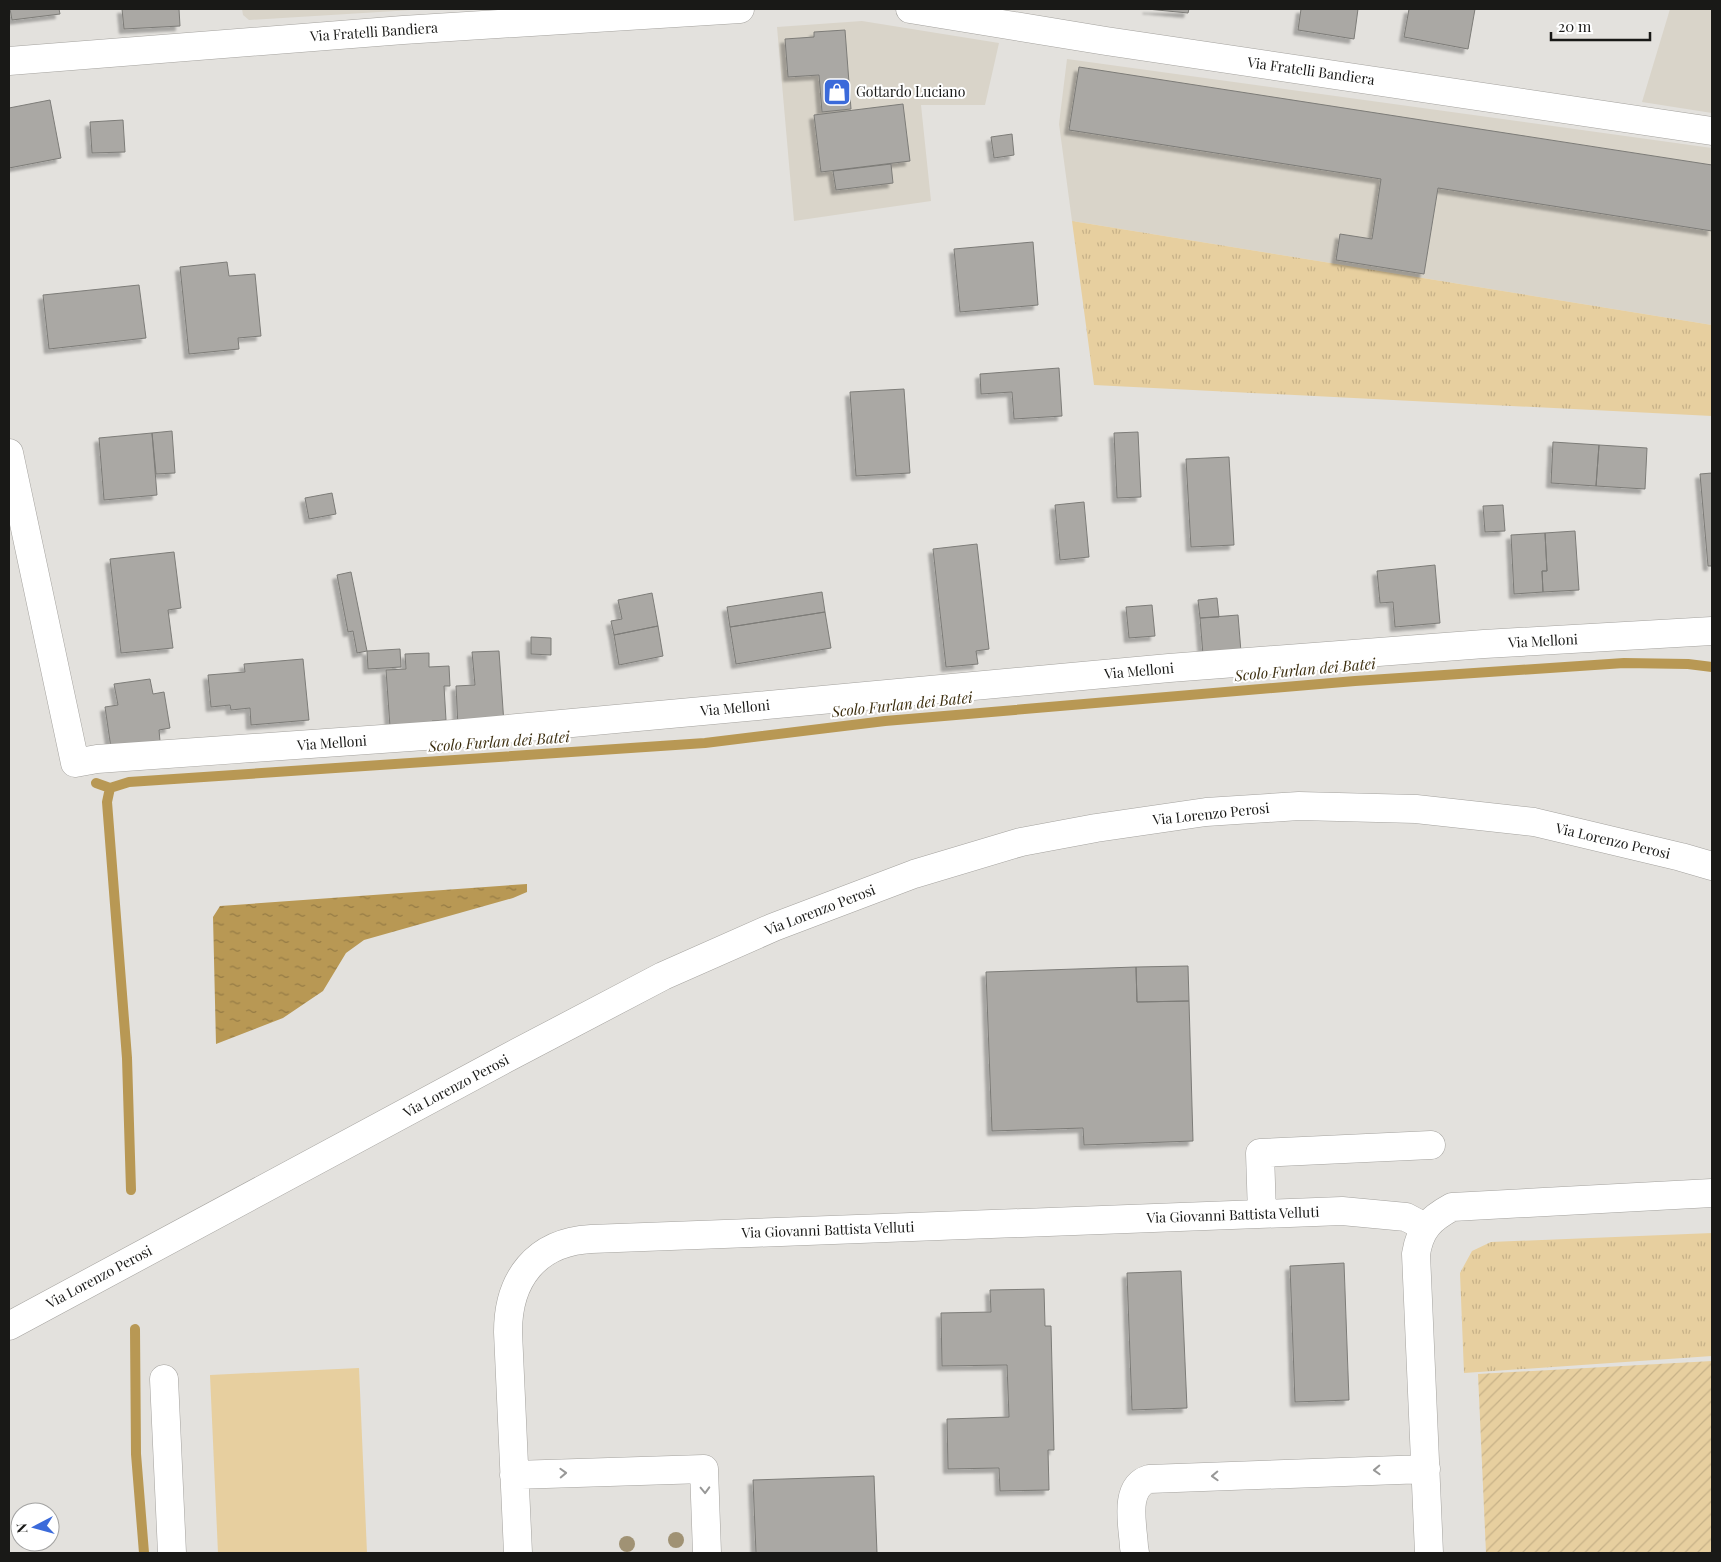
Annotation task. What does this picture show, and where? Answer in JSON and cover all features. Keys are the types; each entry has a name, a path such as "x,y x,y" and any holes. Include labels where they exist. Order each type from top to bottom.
{"street":[{"name":"Via Fratelli Bandiera","path":"9,61 403,30 740,9"},
{"name":"Via Fratelli Bandiera","path":"910,9 1106,41 1712,131"},
{"name":"Via Melloni","path":"9,453 75,763 97,759 453,734 1169,668 1484,644 1712,631"},
{"name":"Via Lorenzo Perosi","path":"9,1326 496,1064 664,976 791,920 914,874 1020,842 1096,828 1206,812 1299,806 1416,809 1534,822 1712,866"},
{"path":"1262,1214 1260,1153 1431,1145"},
{"path":"1429,1553 1416,1254 1418,1243 1425,1227 1438,1214 1452,1207 1712,1193"},
{"name":"Via Giovanni Battista Velluti","path":"518,1553 508,1332 510,1303 516,1287 529,1267 546,1252 567,1242 591,1238 1342,1211 1406,1217 1425,1227"},
{"path":"164,1379 172,1553"},
{"path":"514,1475 704,1469 707,1553"},
{"path":"1135,1553 1132,1499 1135,1488 1144,1480 1426,1469"}],"shaded area":[{"path":"242,9 428,9 249,20 243,15"},
{"path":"1670,9 1712,9 1712,113 1642,102"},
{"path":"862,21 999,43 985,105 921,105 931,201 794,221 777,27"},
{"path":"1067,59 1712,148 1712,325 1072,221 1059,124"}],"green space":[{"path":"1072,221 1712,325 1712,416 1094,385"},
{"path":"1712,1233 1712,1356 1464,1373 1460,1273 1472,1251 1491,1242"},
{"path":"1712,1361 1712,1553 1486,1553 1478,1374"},
{"path":"359,1368 367,1553 218,1553 210,1375"}],"water":[{"path":"527,884 527,892 513,898 364,940 346,953 323,991 283,1018 216,1044 213,917 220,906"}],"building":[{"path":"10,9 59,9 60,14 12,20"},
{"path":"122,9 179,9 180,26 124,29"},
{"path":"1147,9 1189,9 1188,13"},
{"path":"1301,9 1358,9 1354,39 1298,30"},
{"path":"1409,9 1475,9 1468,49 1404,37"},
{"path":"845,30 851,109 822,112 819,75 788,77 785,39 814,37 814,32"},
{"path":"1079,67 1712,165 1712,231 1438,188 1424,274 1336,260 1340,234 1372,239 1381,179 1069,130"},
{"path":"50,100 61,158 9,168 9,108"},
{"path":"903,104 910,161 821,172 814,115"},
{"path":"123,120 125,152 92,153 90,122"},
{"path":"1012,134 1014,155 994,158 991,137"},
{"path":"891,164 893,183 836,190 833,171"},
{"path":"1033,242 1038,305 960,312 954,249"},
{"path":"227,262 229,276 255,274 261,336 238,338 239,349 189,354 180,267"},
{"path":"139,285 146,338 49,349 43,295"},
{"path":"1059,368 1062,416 1014,419 1012,392 981,394 980,374"},
{"path":"904,389 910,473 856,476 850,392"},
{"path":"172,431 175,473 156,474 152,433"},
{"path":"1138,432 1141,497 1117,498 1114,433"},
{"path":"152,433 157,495 104,500 99,438"},
{"path":"1553,442 1599,445 1596,486 1551,483"},
{"path":"1599,445 1647,448 1645,489 1596,486"},
{"path":"1229,457 1234,545 1191,547 1186,459"},
{"path":"1712,473 1712,566 1708,566 1700,474"},
{"path":"332,493 336,514 309,519 305,498"},
{"path":"1084,502 1089,557 1060,560 1055,505"},
{"path":"1503,505 1505,531 1485,532 1483,506"},
{"path":"1575,531 1579,590 1543,592 1542,571 1547,571 1545,533"},
{"path":"1545,533 1547,571 1542,571 1543,592 1514,594 1511,535"},
{"path":"977,544 989,649 976,651 978,664 946,667 933,549"},
{"path":"174,552 181,608 168,610 173,648 121,653 110,559"},
{"path":"1435,565 1440,623 1395,627 1393,602 1380,603 1377,571"},
{"path":"351,572 367,651 357,653 353,631 348,632 337,575"},
{"path":"822,592 825,612 730,627 727,607"},
{"path":"652,593 658,626 614,635 611,621 622,619 618,600"},
{"path":"1217,598 1219,617 1200,618 1198,600"},
{"path":"1152,605 1155,636 1129,638 1126,607"},
{"path":"825,612 831,648 736,664 730,627"},
{"path":"1238,615 1241,652 1203,655 1200,618"},
{"path":"658,626 663,656 619,665 614,635"},
{"path":"531,637 551,638 551,655 531,654"},
{"path":"400,649 401,667 368,669 367,651"},
{"path":"499,651 504,724 458,727 456,686 475,685 472,652"},
{"path":"429,653 429,667 449,666 450,686 444,686 446,720 432,721 432,725 390,727 386,670 406,669 405,654"},
{"path":"303,659 309,720 251,725 250,708 231,710 230,705 211,707 208,675 245,672 244,664"},
{"path":"150,679 153,694 164,692 170,728 159,730 160,741 111,748 105,707 118,705 114,684"},
{"path":"1188,966 1189,1001 1137,1002 1136,967"},
{"path":"1136,967 1137,1002 1189,1001 1193,1141 1084,1145 1083,1128 992,1131 986,972"},
{"path":"1344,1263 1349,1400 1295,1402 1290,1266"},
{"path":"1181,1271 1187,1408 1132,1410 1127,1273"},
{"path":"1044,1289 1045,1326 1051,1326 1054,1450 1048,1450 1049,1490 1000,1491 999,1468 948,1469 947,1419 1009,1417 1007,1365 942,1366 941,1313 991,1312 990,1290"},
{"path":"874,1476 877,1553 756,1553 753,1480"}],"waterway":[{"name":"Scolo Furlan dei Batei","path":"96,783 110,788 129,782 705,743 885,721 1355,681 1624,663 1688,664 1712,667"},
{"path":"110,788 107,802 127,1058 131,1190"},
{"path":"135,1329 136,1454 144,1553"}],"place":[{"name":"Gottardo Luciano","path":"837,92"}]}
